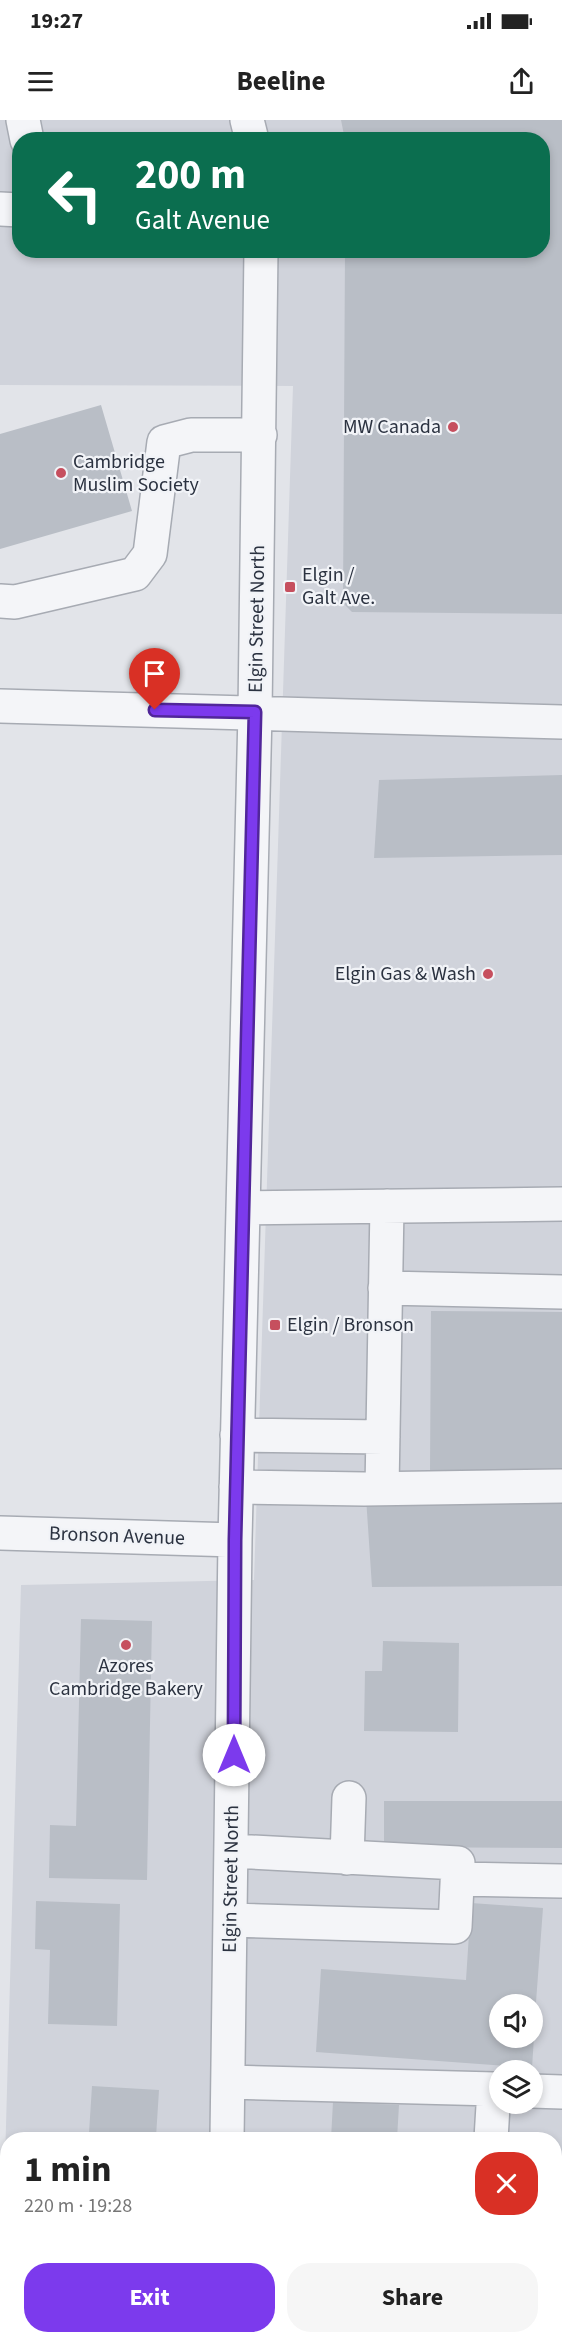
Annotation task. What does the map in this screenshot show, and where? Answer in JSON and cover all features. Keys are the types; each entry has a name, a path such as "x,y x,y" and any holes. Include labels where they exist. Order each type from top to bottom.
{"street":[{"name":"Elgin Street North","path":"228,2132 235,1540 255,712 261,258"},
{"path":"0,601 15,602 135,574 150,554 164,442 191,435 260,435"},
{"path":"0,706 562,722"},
{"path":"243,1209 562,1204"},
{"path":"382,1488 387,1206"},
{"path":"385,1288 562,1292"},
{"path":"237,1435 383,1437"},
{"path":"236,1487 562,1486"},
{"name":"Bronson Avenue","path":"0,1533 235,1540"},
{"path":"347,1858 350,1798"},
{"path":"230,1920 455,1927 458,1879 458,1863 233,1851"},
{"path":"458,1879 562,1881"},
{"path":"228,2082 489,2089"},
{"path":"543,2091 562,2092"},
{"path":"492,2132 494,2114"}],"shaded area":[{"path":"0,120 562,120 562,2132 6,2132 21,1585 254,1580 293,386 0,385"}],"building":[{"name":"MW Canada","path":"341,120 562,120 562,614 352,612 343,603 345,258 550,258 550,132 343,132"},
{"name":"Cambridge Muslim Society","path":"101,405 132,511 0,549 0,434"},
{"path":"562,775 562,855 374,858 379,780"},
{"path":"431,1311 562,1312 562,1471 430,1470"},
{"path":"562,1492 562,1586 372,1587 366,1497"},
{"path":"81,1619 152,1621 147,1880 49,1878 50,1825 76,1826"},
{"path":"383,1641 459,1643 458,1732 364,1731 365,1671 382,1671"},
{"path":"384,1801 562,1801 562,1848 384,1847"},
{"path":"36,1901 120,1904 117,2026 48,2024 50,1950 35,1949"},
{"path":"471,1903 543,1908 537,1994 489,1994 489,2048 533,2048 533,2060 489,2060 489,2065 316,2052 321,1969 466,1980"},
{"path":"92,2086 159,2090 156,2132 89,2132"},
{"path":"333,2102 399,2105 397,2132 331,2132"}],"place":[{"name":"MW Canada","path":"453,427"},
{"name":"Cambridge Muslim Society","path":"61,473"},
{"name":"Elgin / Galt Ave.","path":"290,587"},
{"name":"Elgin Gas & Wash","path":"488,974"},
{"name":"Elgin / Bronson","path":"275,1325"},
{"name":"Azores Cambridge Bakery","path":"126,1645"}],"route":[{"path":"155,710 255,712 235,1540 234,1755"}]}
